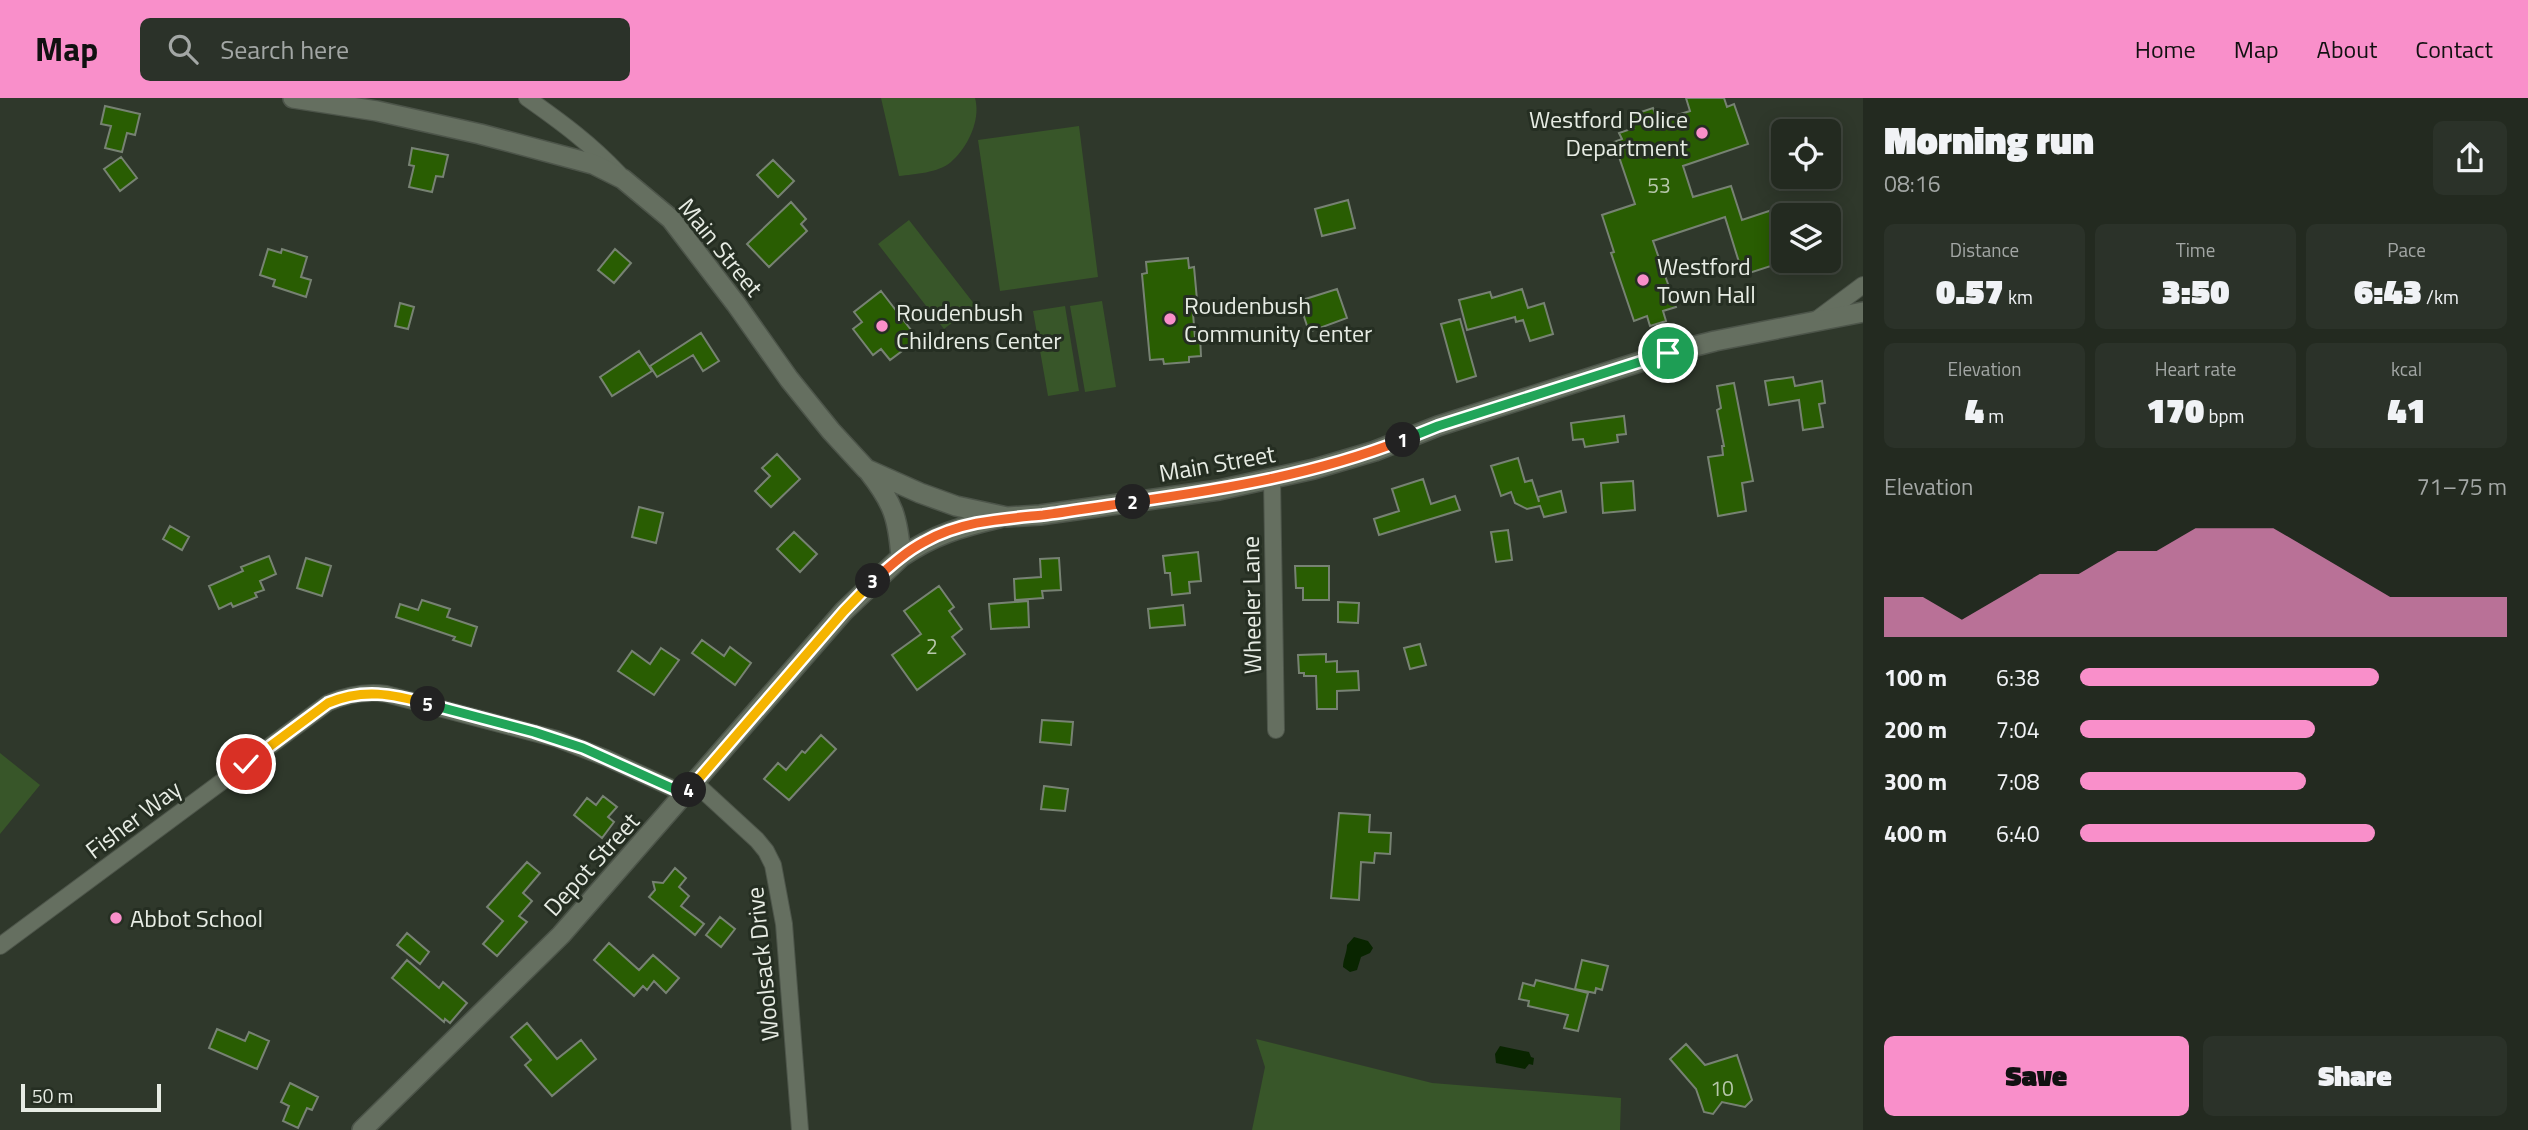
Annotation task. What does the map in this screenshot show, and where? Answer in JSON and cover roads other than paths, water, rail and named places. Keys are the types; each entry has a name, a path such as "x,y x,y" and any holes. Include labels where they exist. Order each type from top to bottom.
{"main road":[{"name":"Main Street","path":"293,98 377,111 480,134 593,164 623,179 671,219 789,379 866,469 920,494 956,506 1007,517 1040,515 1206,492 1314,470 1363,455 1438,426 1668,353 1863,312"},
{"path":"866,469 888,498 898,523 901,557"},
{"name":"Depot Street","path":"362,1130 561,935 844,611 901,557 924,541 958,527 1007,517"}],"street":[{"path":"527,98 578,135 623,179"},
{"path":"1816,320 1863,285"},
{"name":"Wheeler Lane","path":"1272,479 1276,730"},
{"name":"Fisher Way","path":"0,946 328,703 348,695 375,692 386,694 534,732 690,788"},
{"name":"Woolsack Drive","path":"690,788 757,840 766,850 773,865 784,924 800,1130"}],"place":[{"name":"Westford Police Department","path":"1702,133"},
{"name":"Westford Town Hall","path":"1643,280"},
{"name":"Roudenbush Community Center","path":"1170,319"},
{"name":"Roudenbush Childrens Center","path":"882,326"},
{"name":"Abbot School","path":"116,918"}]}
